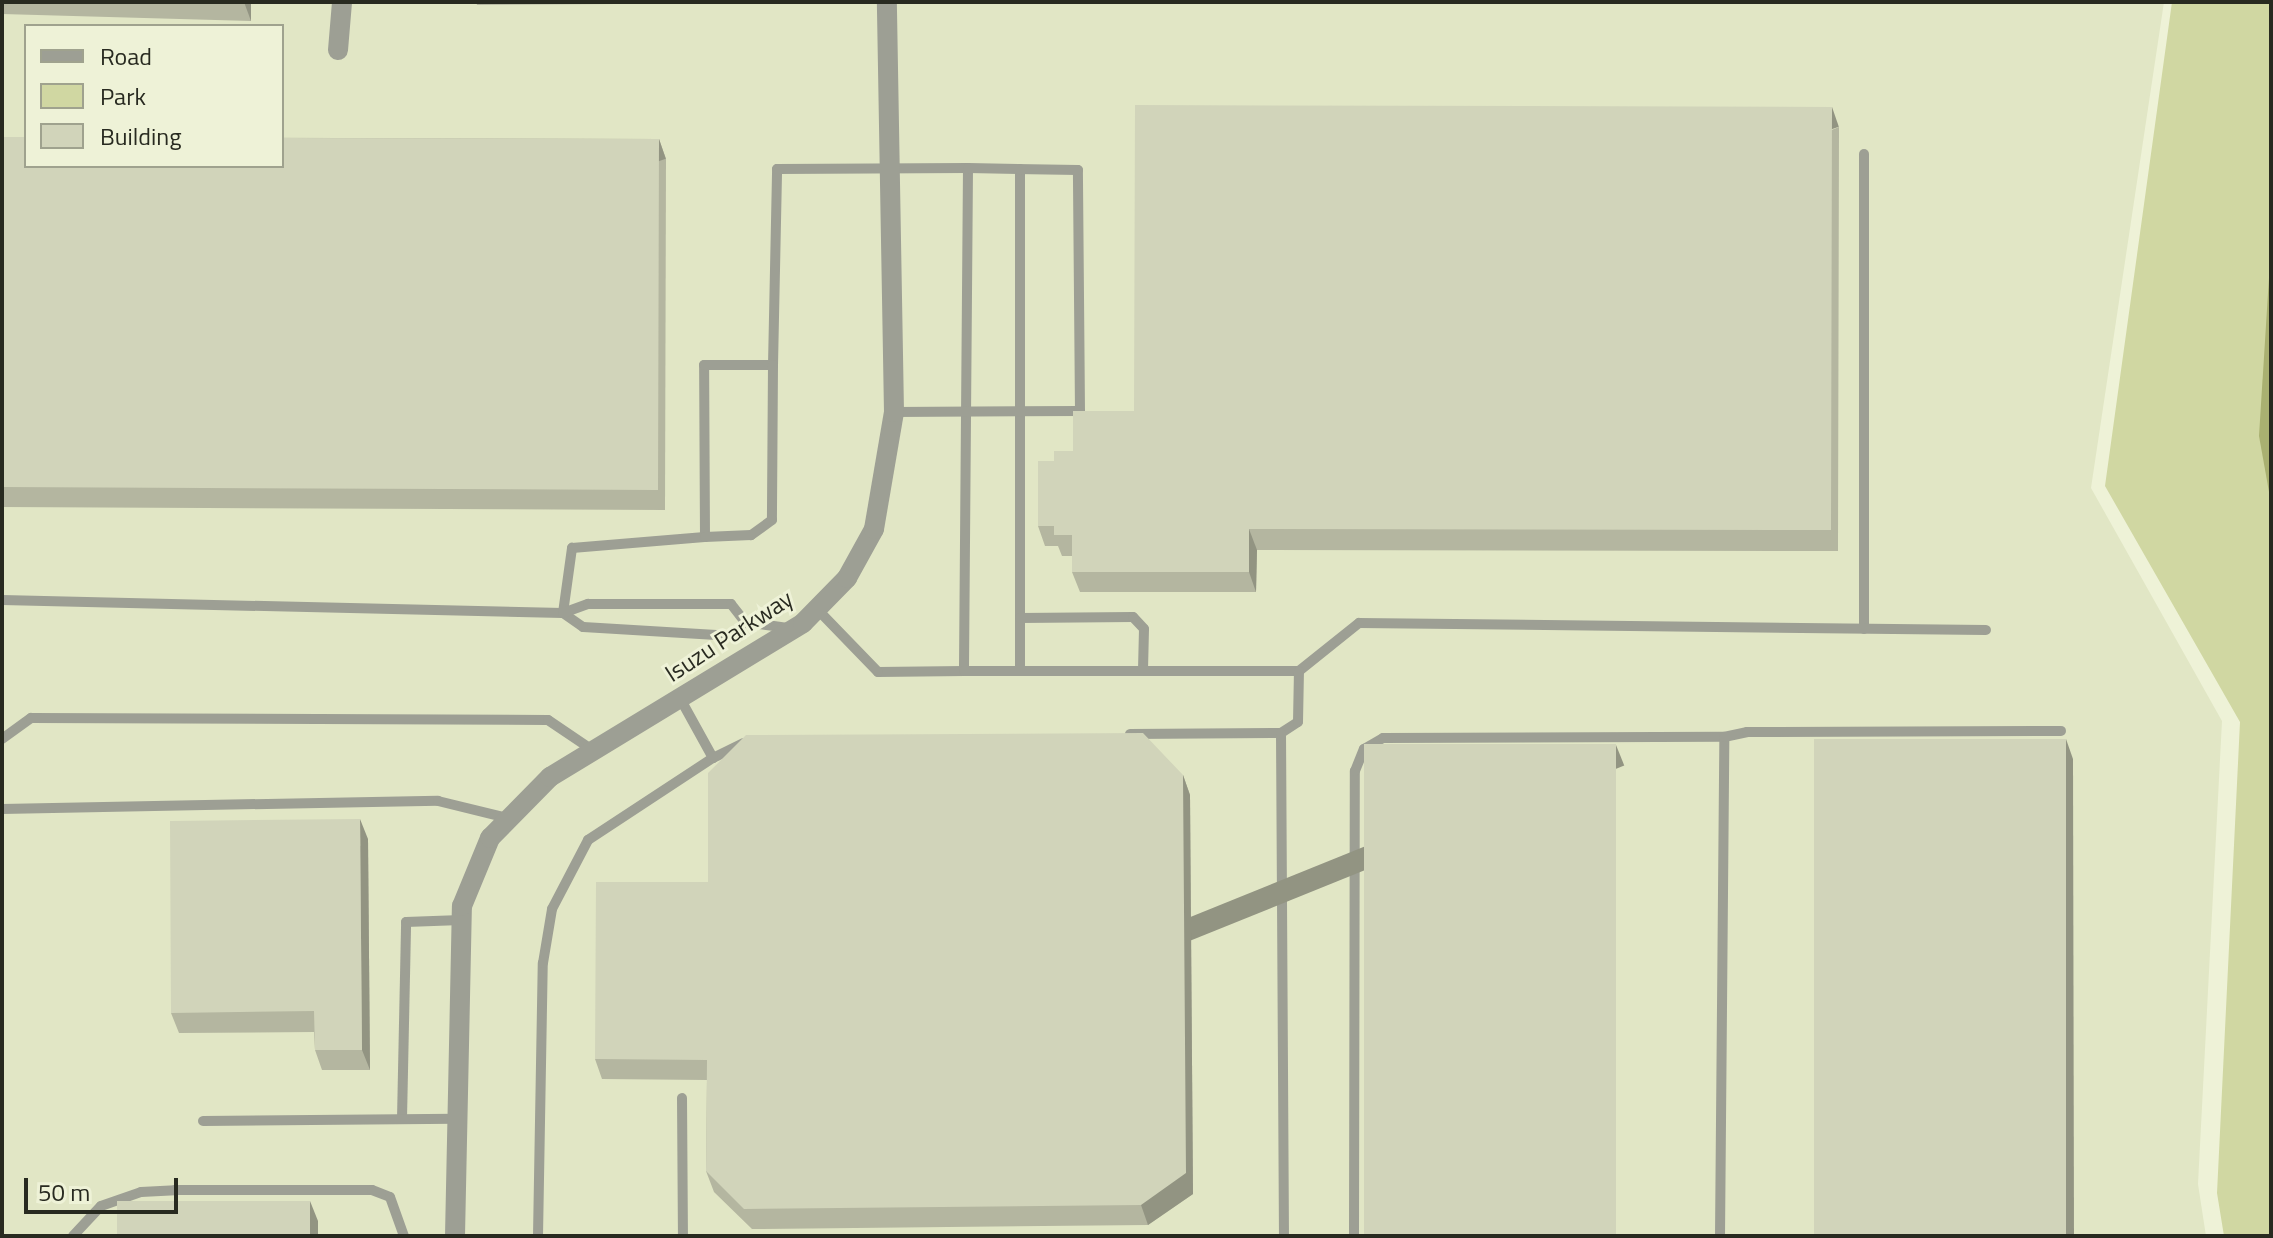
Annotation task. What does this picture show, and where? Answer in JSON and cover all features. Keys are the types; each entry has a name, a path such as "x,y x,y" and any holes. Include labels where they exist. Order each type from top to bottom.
{"street":[{"path":"338,50 342,2"},
{"name":"Isuzu Parkway","path":"455,1236 462,906 490,838 538,786 591,749 681,700 794,629 847,578 874,529 894,412 887,2"}],"lane":[{"path":"1864,154 1864,629"},
{"path":"964,671 968,168"},
{"path":"563,613 572,548 751,535 772,520 777,169 1078,170 1080,411 894,412"},
{"path":"1020,169 1020,671"},
{"path":"705,537 704,365 773,365"},
{"path":"2,600 563,613 588,604 731,604 745,622 794,629"},
{"path":"817,609 878,672 1299,671 1359,623 1986,630"},
{"path":"563,613 583,627 733,636 745,622"},
{"path":"1020,618 1133,617 1144,629 1143,671"},
{"path":"1122,734 1281,733 1298,722 1299,671"},
{"path":"681,700 713,758"},
{"path":"2,739 31,718 548,720 591,749"},
{"path":"1354,1236 1355,771 1364,749 1383,738 1724,737 1747,732 2061,731"},
{"path":"1281,733 1284,1236"},
{"path":"1720,1236 1724,737"},
{"path":"538,1236 543,963 552,909 588,840 713,758 755,738"},
{"path":"2,809 438,801 508,818"},
{"path":"402,1119 406,922 461,920"},
{"path":"682,1098 683,1236"},
{"path":"203,1121 456,1119"},
{"path":"73,1236 101,1206 141,1192 175,1190 372,1190 390,1197 404,1236"}],"shaded area":[{"path":"2,2 2164,2 2091,488 2222,721 2198,1184 2206,1236 2,1236"}],"green space":[{"path":"2172,2 2271,2 2271,1236 2224,1236 2217,1193 2240,722 2105,486"},
{"path":"2271,246 2271,503 2259,436"}],"building":[{"path":"1135,105 1832,107 1831,530 1249,529 1249,572 1072,572 1072,535 1054,535 1054,526 1038,526 1038,461 1054,461 1054,451 1073,451 1073,411 1134,411"},
{"path":"2,137 24,137 24,168 284,168 284,138 659,139 658,490 2,487"},
{"path":"1143,733 1183,775 1186,1173 1141,1205 744,1209 706,1171 707,1060 595,1059 596,882 708,882 708,773 746,735"},
{"path":"1814,739 2066,739 2066,1236 1814,1236"},
{"path":"1364,744 1616,744 1616,1236 1364,1236"},
{"path":"360,819 362,1050 315,1050 314,1011 171,1013 170,821"},
{"path":"117,1201 310,1201 310,1236 117,1236"}]}
